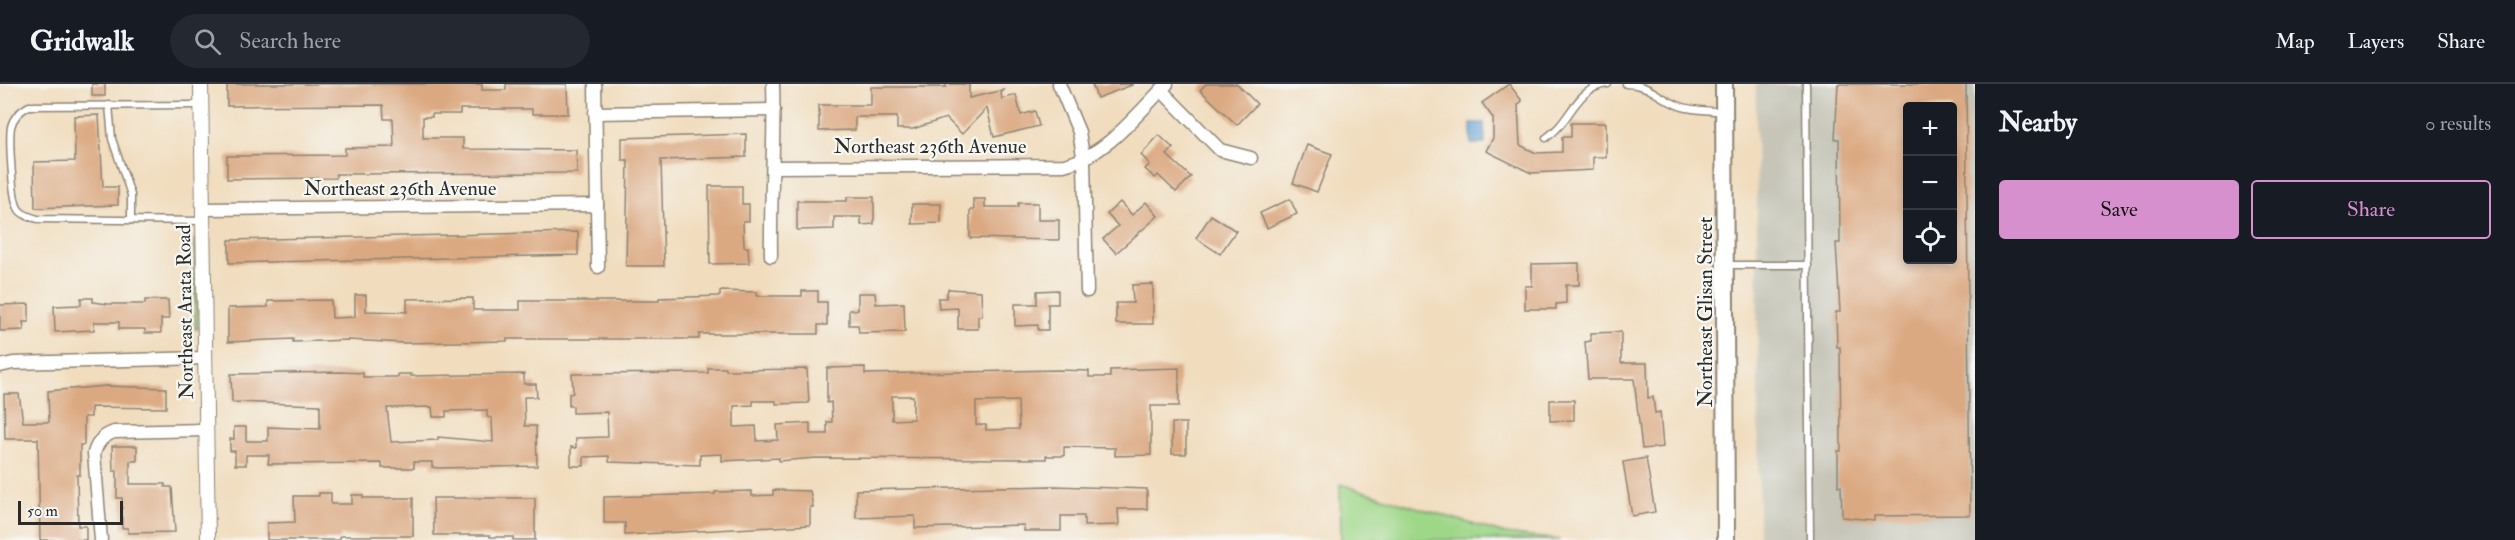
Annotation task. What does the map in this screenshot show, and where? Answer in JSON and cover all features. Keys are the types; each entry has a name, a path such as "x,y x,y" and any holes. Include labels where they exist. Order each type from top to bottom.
{"main road":[{"name":"Northeast Glisan Street","path":"1724,84 1726,540"}],"street":[{"name":"Northeast Arata Road","path":"201,84 208,540"},
{"path":"595,84 598,267"},
{"path":"771,256 770,182 775,167 774,84"},
{"path":"1059,84 1079,132 1084,160 1087,291"},
{"path":"1084,160 1110,141 1164,87 1220,150 1251,158"},
{"path":"595,113 774,110"},
{"name":"Northeast 236th Avenue","path":"775,167 1064,165 1084,160"},
{"name":"Northeast 236th Avenue","path":"203,215 597,205"},
{"path":"0,366 24,363 205,358"},
{"path":"101,540 94,453 97,443 105,435 114,432 206,430"}],"lane":[{"path":"1546,138 1558,130 1579,98 1594,86 1608,84"},
{"path":"1626,84 1649,87 1673,103 1690,109 1724,112"},
{"path":"1806,84 1810,540"},
{"path":"109,105 112,139 131,195 131,220"},
{"path":"202,105 29,106 20,111 11,127 15,199 18,210 38,219 131,220 203,215"},
{"path":"1725,265 1808,265"}],"shaded area":[{"path":"1756,84 1975,84 1975,540 1759,540"}],"green space":[{"path":"194,240 196,240 198,329 195,329"},
{"path":"1340,484 1505,534 1560,540 1341,540"}],"water":[{"path":"1471,123 1484,123 1485,144 1471,144"}],"building":[{"path":"92,84 105,84 105,96 92,96"},
{"path":"227,84 482,84 482,90 506,90 506,84 567,84 568,114 532,114 532,109 460,109 460,114 432,114 432,117 423,117 423,138 463,138 463,149 576,150 577,173 336,174 336,178 227,179 227,156 345,155 345,148 394,147 393,119 384,119 383,105 227,106"},
{"path":"946,84 969,84 969,98 1004,90 1001,93 1002,99 1016,95 1021,115 1035,111 1039,126 994,137 987,108 962,134 946,118 913,129 897,129 897,117 855,117 855,130 819,131 819,105 871,105 871,87 946,87"},
{"path":"1092,84 1132,84 1132,85 1097,98"},
{"path":"1206,84 1237,84 1257,104 1237,125 1200,90"},
{"path":"1509,84 1522,101 1518,105 1520,145 1536,153 1562,152 1562,137 1571,137 1571,123 1606,123 1606,157 1593,157 1593,170 1531,173 1486,151 1493,138 1493,118 1482,103"},
{"path":"1838,84 1966,84 1970,515 1874,516 1874,520 1842,517 1841,486 1838,486 1838,451 1841,451 1840,347 1837,347 1836,312 1840,312 1836,243 1840,243 1839,139 1835,139"},
{"path":"99,115 103,187 118,187 118,205 35,208 34,162 75,161 74,116"},
{"path":"746,134 746,157 661,160 664,266 626,266 628,160 622,160 622,138"},
{"path":"1159,135 1173,148 1167,155 1191,177 1176,192 1158,175 1155,178 1145,169 1150,164 1141,155"},
{"path":"1307,145 1332,154 1317,192 1293,183"},
{"path":"709,186 742,186 742,204 749,204 749,221 743,221 744,247 748,247 749,263 710,264"},
{"path":"847,197 874,197 874,224 861,225 861,217 834,217 834,229 797,230 797,201 847,201"},
{"path":"973,199 985,199 985,207 1018,207 1018,203 1038,203 1038,220 1059,220 1059,240 970,238 970,210 974,210"},
{"path":"1290,199 1297,214 1267,228 1260,213"},
{"path":"1120,202 1132,215 1146,202 1158,216 1116,253 1103,239 1118,226 1107,214"},
{"path":"912,204 941,204 941,223 912,224"},
{"path":"1211,215 1236,231 1220,254 1196,238"},
{"path":"578,232 578,255 229,263 229,240"},
{"path":"1579,263 1579,285 1566,285 1566,303 1556,304 1556,309 1525,309 1525,286 1532,286 1532,264"},
{"path":"1153,284 1153,324 1116,324 1116,303 1133,303 1132,285"},
{"path":"948,289 981,291 982,316 978,316 978,329 958,329 958,308 939,309 938,298 946,298"},
{"path":"1058,290 1058,304 1048,304 1048,330 1038,330 1038,325 1015,326 1015,304 1037,304 1037,291"},
{"path":"720,291 757,292 757,296 802,296 802,291 818,291 818,302 827,302 827,325 818,325 818,334 699,334 699,339 507,339 507,341 404,343 349,340 293,342 293,339 228,342 228,308 268,307 268,301 331,300 332,318 355,317 355,295 366,295 366,311 407,312 407,299 473,298 473,310 520,310 520,301 659,301 659,298 720,296"},
{"path":"858,293 875,293 876,304 904,303 905,332 859,333 858,325 849,325 849,310 858,310"},
{"path":"81,298 93,298 93,302 108,304 145,304 145,300 168,300 169,319 161,319 161,333 145,333 145,329 119,329 119,322 94,322 94,330 55,332 54,306 81,305"},
{"path":"29,304 29,322 23,322 24,330 0,331 0,305"},
{"path":"1621,332 1621,363 1647,363 1648,398 1653,397 1655,413 1660,412 1663,447 1642,449 1634,379 1588,379 1585,342 1591,341 1591,333"},
{"path":"865,367 865,374 1059,370 1089,371 1089,377 1110,377 1110,370 1179,368 1179,406 1151,406 1151,455 1115,456 1115,448 1064,447 1064,456 1046,456 1046,459 816,458 779,461 779,458 722,461 722,454 700,455 700,465 609,462 609,456 584,457 584,466 571,466 571,447 576,448 576,438 608,437 607,412 573,413 573,406 569,406 569,394 573,393 572,374 708,373 708,368 726,368 726,370 807,369 809,403 776,404 776,401 753,401 753,405 734,406 734,427 756,426 757,441 778,440 777,425 810,423 810,434 827,434 827,422 832,422 831,402 827,403 827,368","holes":["892,396 913,396 913,419 892,420","1018,401 1019,429 986,430 986,425 976,425 976,402"]},
{"path":"340,372 363,373 363,377 398,377 398,374 411,374 411,376 524,374 524,384 536,384 537,397 524,397 525,426 536,426 537,466 438,468 432,467 432,462 414,462 414,468 382,468 382,463 268,464 269,455 246,455 246,465 235,465 235,451 230,451 230,439 234,439 234,427 246,427 246,441 268,441 268,427 320,429 320,405 232,402 231,374","holes":["432,407 433,417 446,417 446,411 487,410 487,417 492,418 493,442 438,437 438,440 391,442 387,408"]},
{"path":"107,386 166,388 166,408 91,407 91,417 84,417 84,445 80,445 80,475 77,475 78,526 86,526 86,540 40,540 38,439 5,439 4,394 19,394 23,422 49,422 48,391"},
{"path":"1550,400 1574,400 1574,420 1550,421"},
{"path":"1172,423 1186,423 1186,454 1172,454"},
{"path":"112,446 137,446 137,461 130,461 130,484 165,484 165,487 172,487 175,532 128,533 128,528 122,528 122,498 117,498 117,471 113,471"},
{"path":"1646,458 1655,512 1632,516 1623,462"},
{"path":"1053,486 1147,489 1147,509 1118,509 1119,525 1084,526 1084,516 1061,516 1061,531 1024,531 1024,525 915,528 915,516 856,518 856,490"},
{"path":"773,490 810,491 813,507 810,507 810,525 625,535 625,523 604,523 604,497 752,491 752,496 773,495"},
{"path":"319,493 331,493 331,504 352,504 352,495 363,495 363,498 413,498 413,536 340,536 340,540 267,540 267,523 295,522 294,496 319,496"},
{"path":"433,498 535,498 535,540 513,540 513,537 490,537 490,535 434,535"}]}
